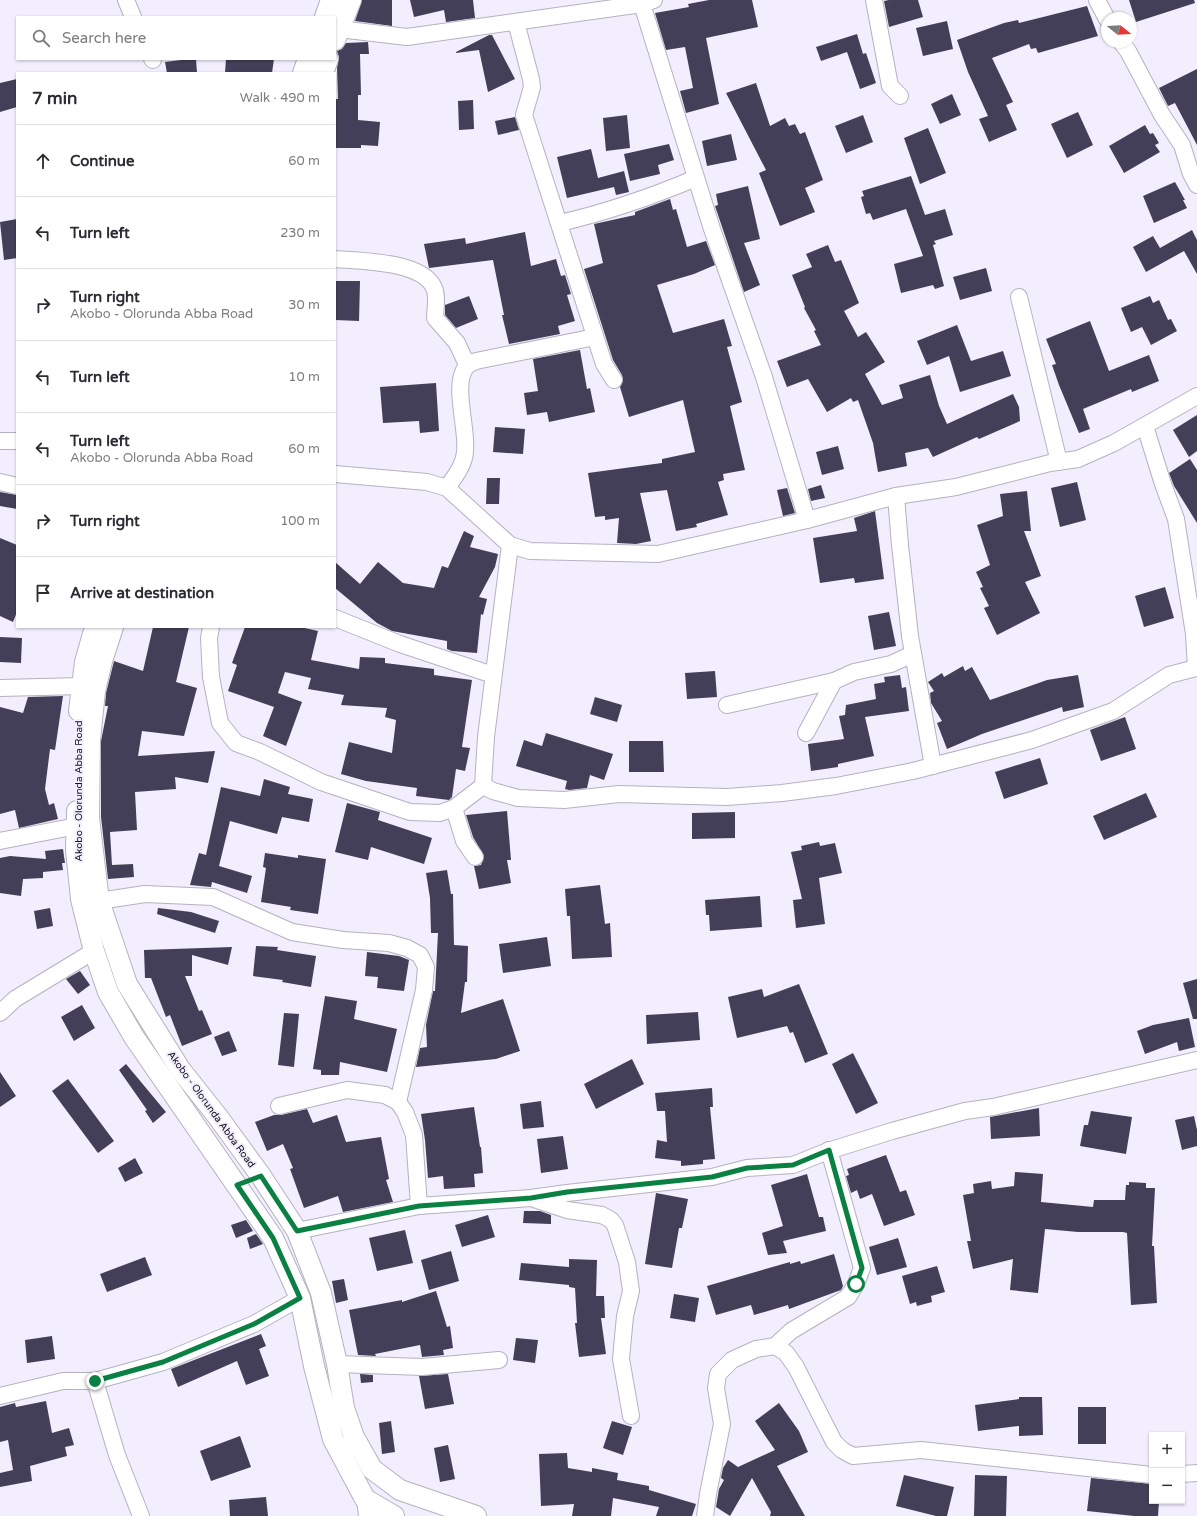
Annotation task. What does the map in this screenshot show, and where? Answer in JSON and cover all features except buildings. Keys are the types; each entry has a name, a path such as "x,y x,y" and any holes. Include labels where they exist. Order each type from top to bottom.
{"main road":[{"path":"331,0 332,16"},
{"path":"336,24 350,0"},
{"path":"303,72 308,60"},
{"path":"323,72 328,60"},
{"name":"Akobo - Olorunda Abba Road","path":"95,628 85,662 77,740 76,850 81,898 94,951 108,992 134,1037 273,1238 300,1298 315,1372 333,1439 366,1507 394,1516"},
{"name":"Akobo - Olorunda Abba Road","path":"113,628 102,661 95,691 90,740 89,818 99,901 127,984 180,1069 218,1117 261,1176 297,1231 321,1293 337,1364 344,1408 354,1437 372,1469 400,1490 476,1516"},
{"path":"237,1185 261,1176"}],"street":[{"path":"126,0 134,16"},
{"path":"874,0 890,86 900,96"},
{"path":"1097,0 1103,12"},
{"path":"336,29 407,37 648,2 696,178 712,229 764,377 807,520"},
{"path":"516,22 532,87 524,115 560,223 595,338 604,364 614,380"},
{"path":"1126,48 1162,115 1182,145 1191,174 1197,185"},
{"path":"560,223 600,214 696,178"},
{"path":"336,259 402,267 416,271 428,278 435,289 435,318 457,343 466,365"},
{"path":"1019,297 1059,462"},
{"path":"447,488 461,466 465,453 465,428 460,393 462,374 466,365 476,361 595,338"},
{"path":"336,474 427,482 447,488 510,545 530,551 658,554 807,520 896,496 956,487 1059,462 1078,459 1114,443 1197,396"},
{"path":"483,786 493,791 518,798 564,800 619,794 727,796 782,793 836,786 933,766 1032,740 1113,711 1169,675 1197,670 1194,634 1176,519 1162,484 1145,426"},
{"path":"0,441 16,441"},
{"path":"0,482 16,486"},
{"path":"896,496 900,545 913,654 933,766"},
{"path":"211,628 211,677 220,723 236,743 260,752 321,782 410,812 440,813 454,808 483,786 486,737 510,545"},
{"path":"336,618 400,644 493,675"},
{"path":"726,705 834,681 854,672 891,664 913,654"},
{"path":"806,733 834,681"},
{"path":"0,688 82,686"},
{"path":"454,808 464,841 475,857"},
{"path":"0,841 77,826"},
{"path":"99,901 145,894 213,896 292,932 343,940 389,943 407,948 420,956 426,967 424,990 398,1102"},
{"path":"0,1013 15,999 94,951"},
{"path":"297,1231 419,1206 531,1198 567,1192 712,1177 747,1168 793,1165 829,1150 965,1111 993,1107 1197,1060"},
{"path":"279,1106 347,1090 386,1095 398,1102 405,1112 414,1135 419,1206"},
{"path":"706,1516 708,1494 722,1424 716,1388 718,1374 732,1360 756,1349 775,1346 791,1331 848,1297 856,1284 862,1268 829,1150"},
{"path":"531,1198 568,1210 602,1215 615,1225 627,1262 631,1291 625,1316 622,1359 631,1416"},
{"path":"0,1396 63,1381 95,1381 163,1362 254,1324 300,1298"},
{"path":"775,1346 786,1353 796,1367 834,1442 842,1450 853,1456 921,1450 1149,1475"},
{"path":"337,1364 422,1367 499,1360"},
{"path":"95,1381 117,1455 141,1516"},
{"path":"1185,1474 1197,1474"}],"route":[{"path":"95,1381 163,1362 254,1324 300,1298 273,1238 237,1185 261,1176 297,1231 419,1206 531,1198 567,1192 628,1187 712,1177 747,1168 793,1165 829,1150 858,1248 862,1268 856,1284"}]}
